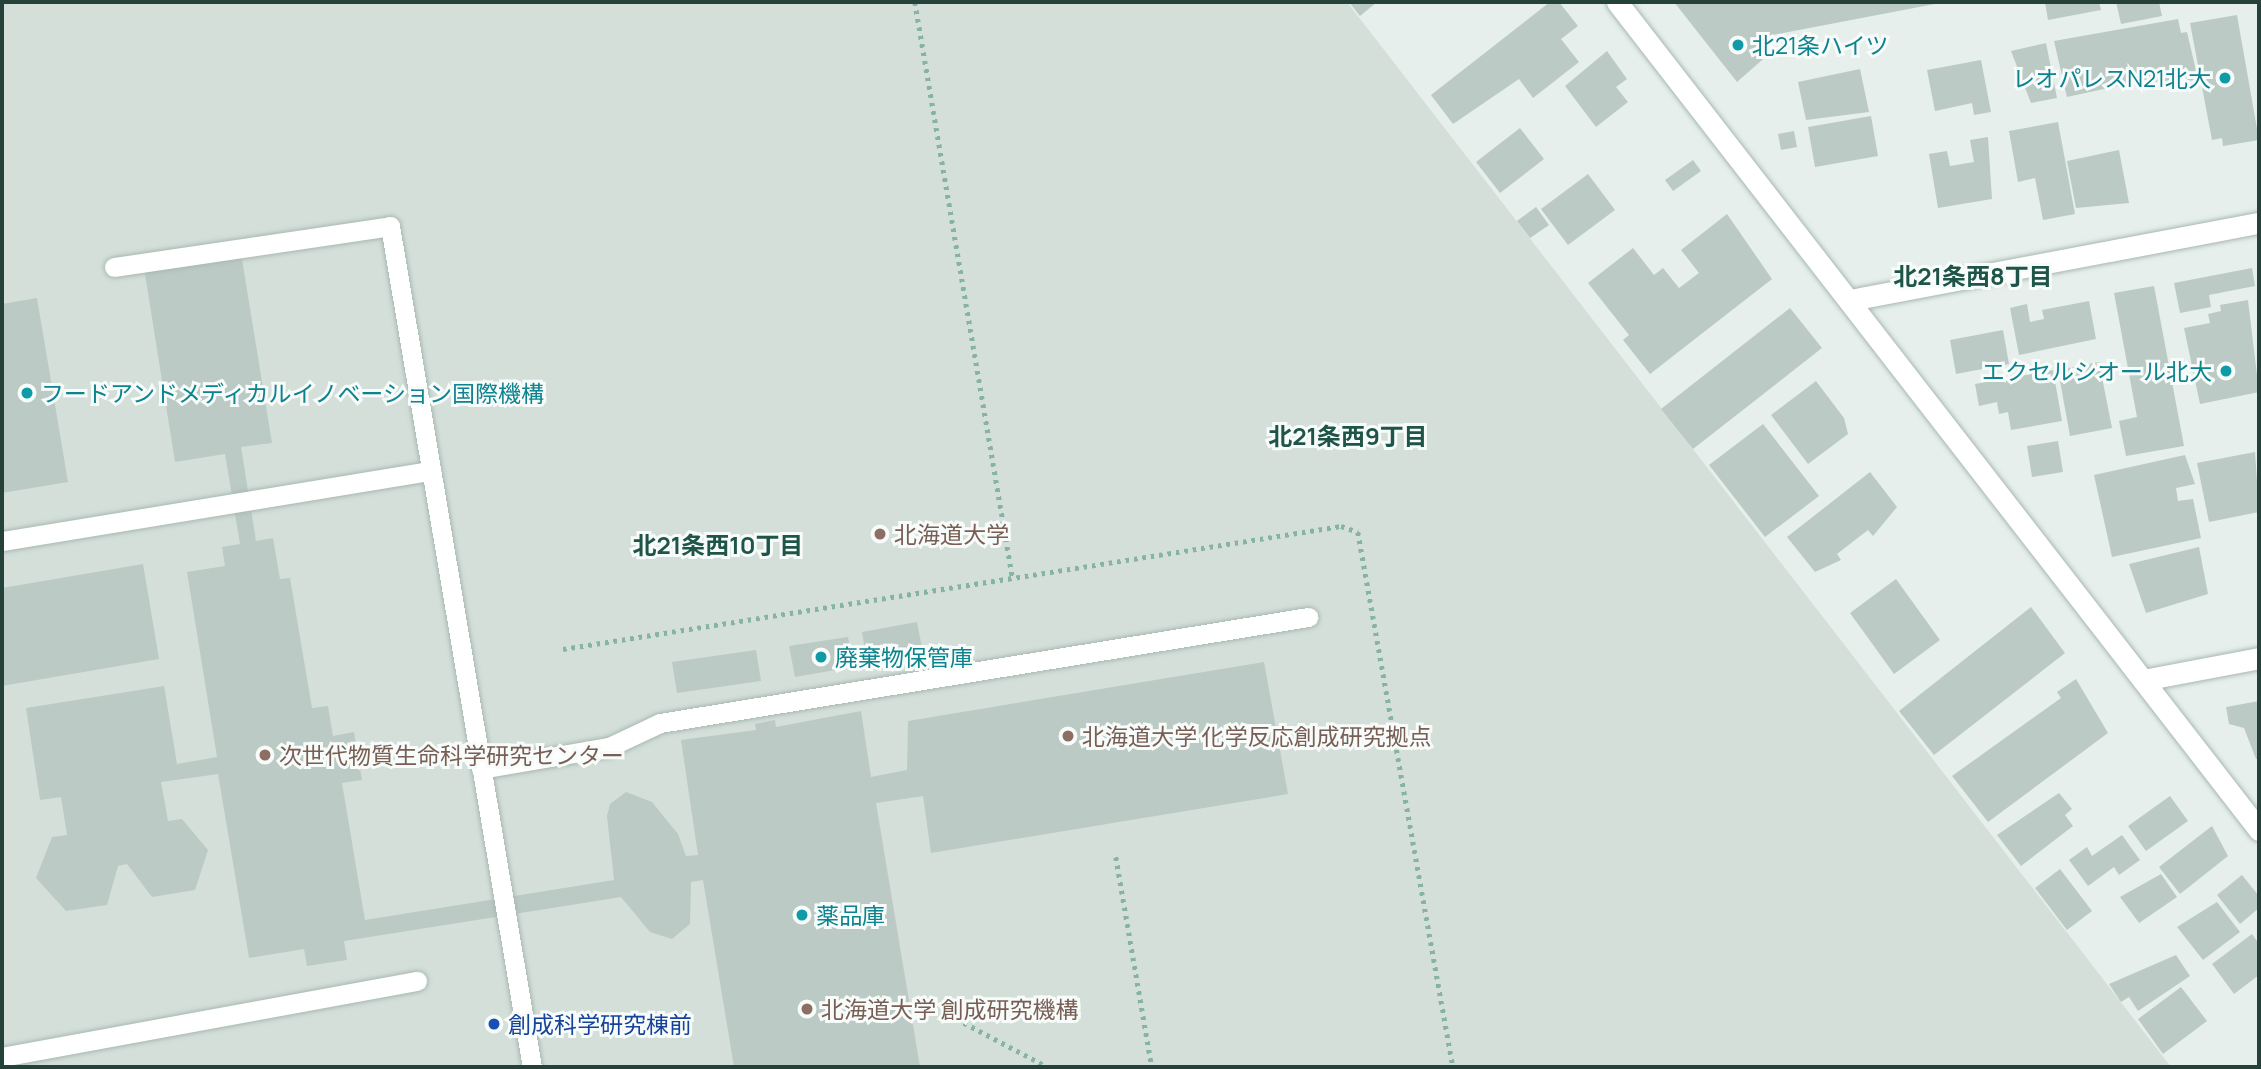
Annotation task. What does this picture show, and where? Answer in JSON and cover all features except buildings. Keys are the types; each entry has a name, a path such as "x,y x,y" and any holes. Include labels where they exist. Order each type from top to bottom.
{"street":[{"path":"1617,2 1850,299 2259,830"},
{"path":"1850,299 2259,223"},
{"path":"2143,680 2259,658"}],"lane":[{"path":"114,267 390,226 532,1067"},
{"path":"2,541 431,471"},
{"path":"481,769 610,747 660,723 1308,617"},
{"path":"2,1057 416,981"}],"path":[{"path":"915,2 1013,580"},
{"path":"1116,857 1152,1067"},
{"path":"934,1007 1048,1067"}],"shaded area":[{"name":"北海道大学","path":"2,2 1347,2 2171,1067 2,1067"}],"place":[{"name":"北21条ハイツ","path":"1738,45"},
{"name":"レオパレスN21北大","path":"2225,78"},
{"name":"エクセルシオール北大","path":"2226,371"},
{"name":"フードアンドメディカルイノベーション国際機構","path":"27,393"},
{"name":"北海道大学","path":"880,534"},
{"name":"廃棄物保管庫","path":"821,657"},
{"name":"北海道大学 化学反応創成研究拠点","path":"1068,736"},
{"name":"次世代物質生命科学研究センター","path":"265,755"},
{"name":"薬品庫","path":"802,915"},
{"name":"北海道大学 創成研究機構","path":"807,1009"},
{"name":"創成科学研究棟前","path":"494,1024"}],"district":[{"name":"北21条西8丁目","path":"1973,276"},
{"name":"北21条西9丁目","path":"1348,436"},
{"name":"北21条西10丁目","path":"718,545"}]}
